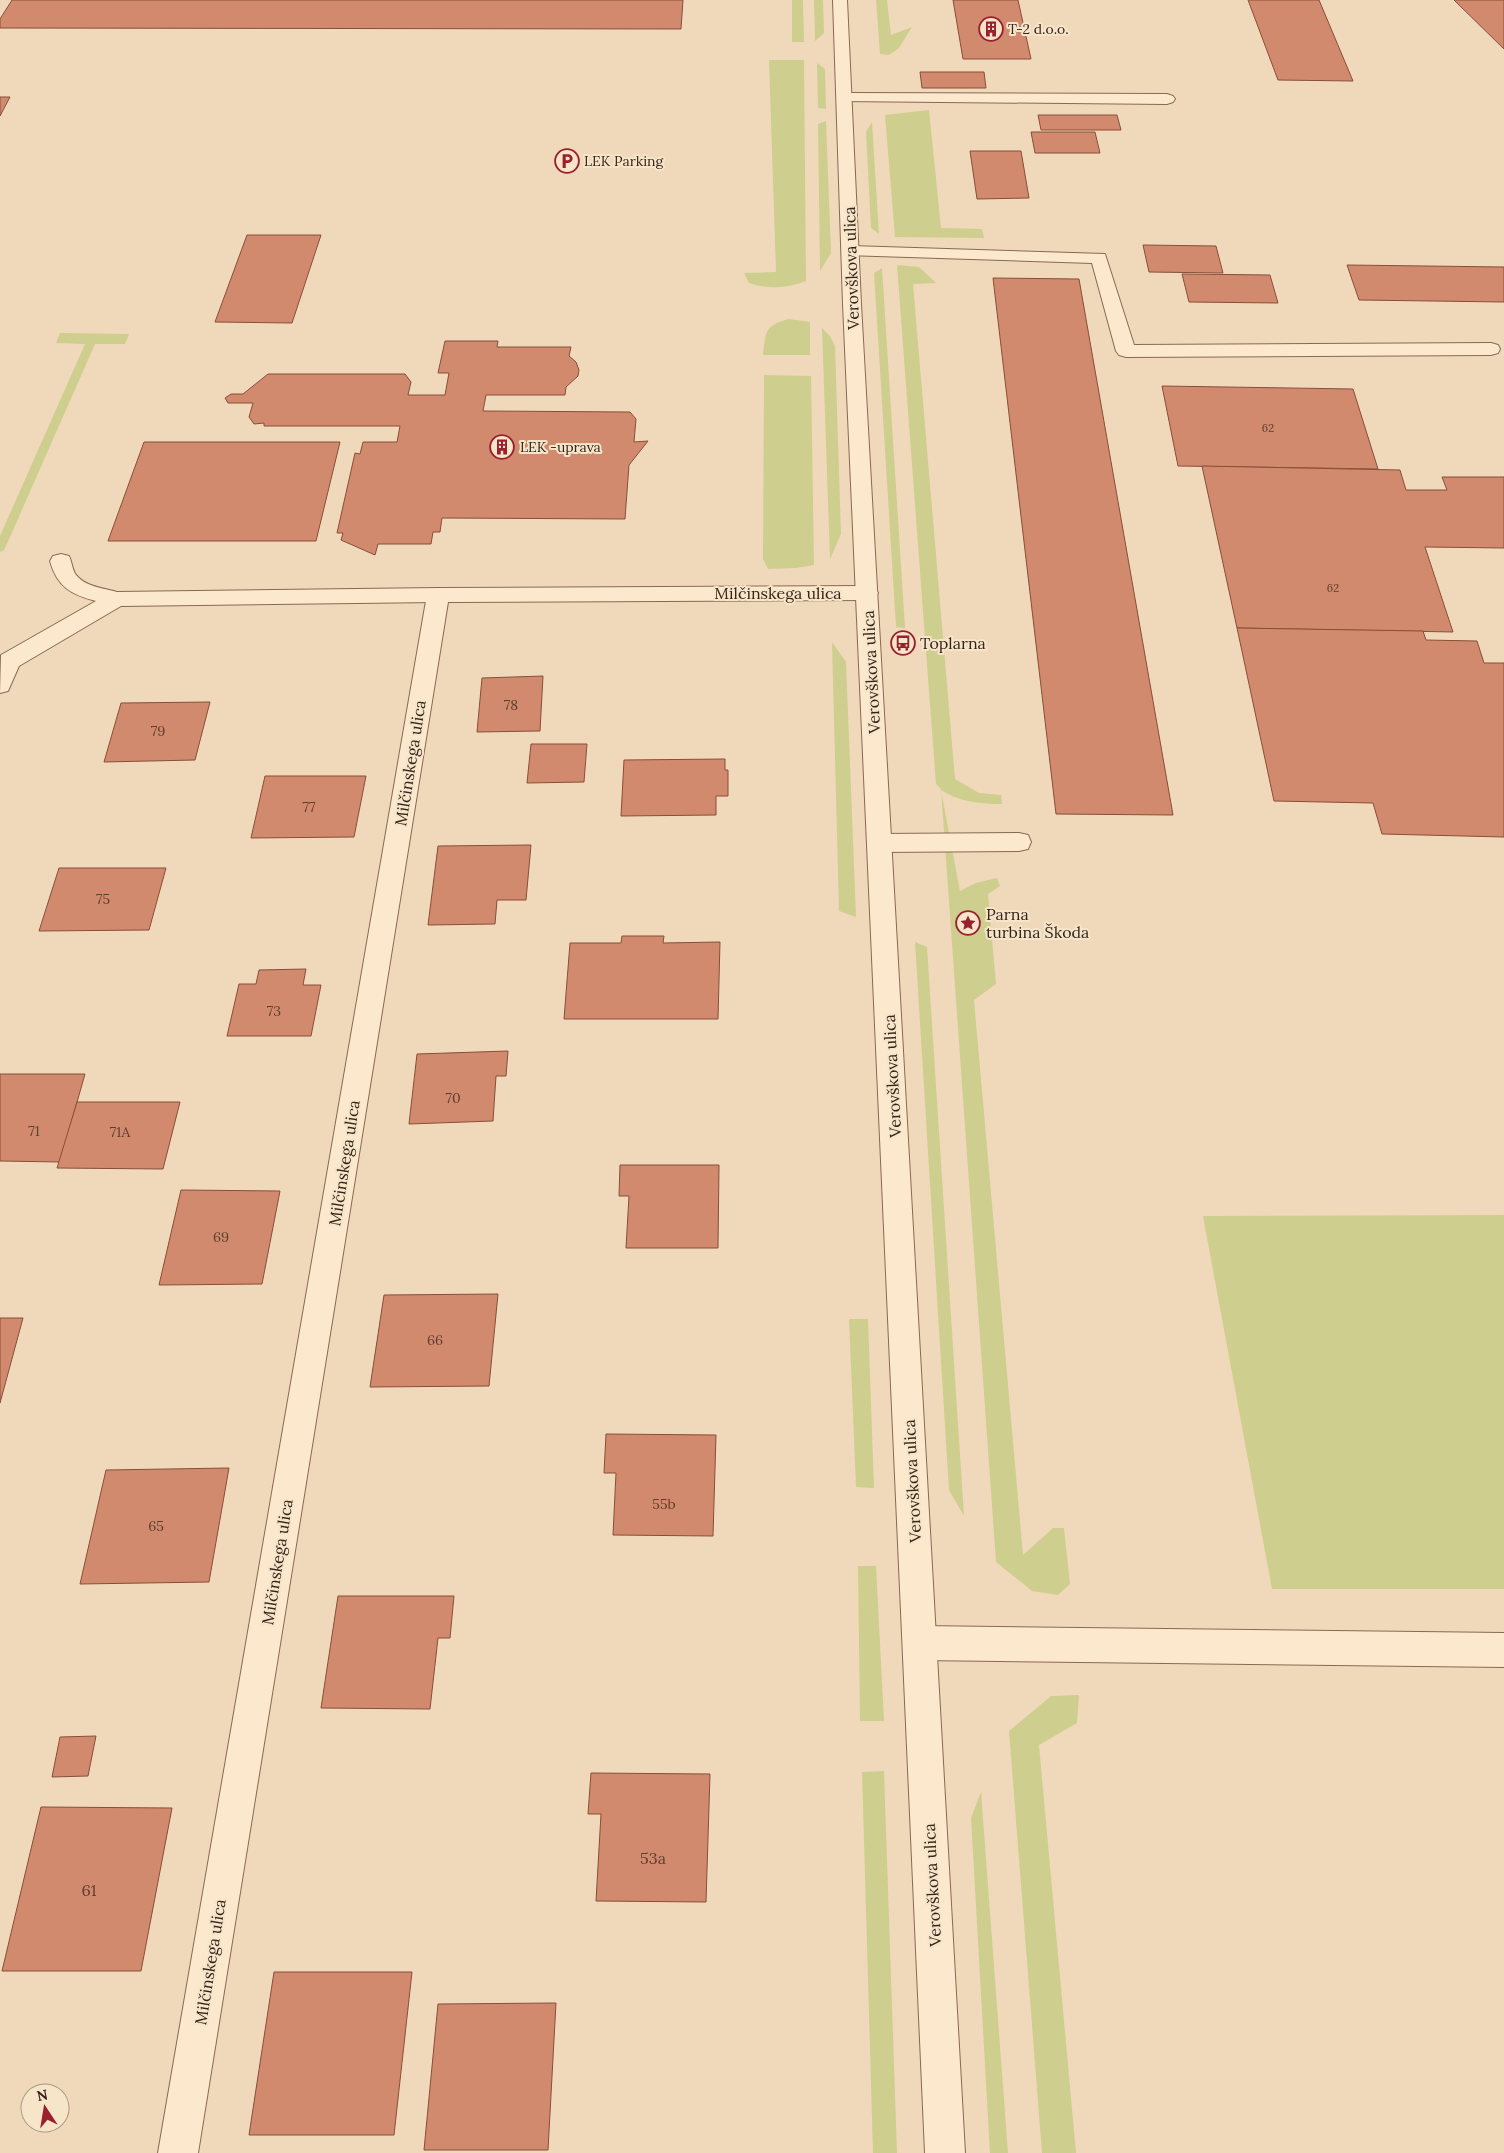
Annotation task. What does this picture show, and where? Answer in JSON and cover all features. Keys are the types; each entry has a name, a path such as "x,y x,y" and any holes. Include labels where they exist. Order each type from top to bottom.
{"street":[{"name":"Verovškova ulica","path":"840,0 852,304 945,2153"},
{"path":"845,98 1167,99"},
{"path":"851,251 1099,258 1126,351 1491,349"},
{"path":"61,561 63,573 78,590 117,599 438,595"},
{"name":"Milčinskega ulica","path":"178,2153 438,595 867,593"},
{"path":"0,685 9,662 117,599"},
{"path":"880,843 1018,842"},
{"path":"920,1643 1504,1650"}],"green space":[{"path":"792,0 803,0 804,42 792,42"},
{"path":"814,0 823,0 824,33 815,41"},
{"path":"876,0 887,0 891,35 912,27 899,48 889,55 880,54"},
{"path":"769,60 804,60 806,281 778,287 764,287 749,283 744,273 776,272"},
{"path":"817,63 825,69 826,109 818,108"},
{"path":"929,110 941,228 982,229 984,238 895,237 885,115"},
{"path":"826,121 831,253 820,271 818,124"},
{"path":"872,122 879,234 871,228 866,132"},
{"path":"897,265 919,267 936,283 913,284 955,779 979,793 1001,795 1002,804 963,800 941,790 936,784"},
{"path":"882,268 905,628 896,627 874,273"},
{"path":"789,319 810,322 810,355 763,355 768,331 775,324"},
{"path":"822,328 830,336 835,346 841,534 830,559"},
{"path":"60,333 129,334 125,344 95,344 10,537 4,550 0,552 0,536 85,344 56,343"},
{"path":"764,375 811,376 814,565 768,569 763,559"},
{"path":"832,642 846,662 856,917 839,911"},
{"path":"941,791 960,891 976,883 997,878 1000,886 988,894 996,984 974,1000 1023,1555 1053,1528 1064,1528 1070,1584 1058,1595 1032,1591 996,1562"},
{"path":"915,942 927,947 964,1516 949,1490"},
{"path":"1504,1215 1504,1589 1272,1589 1203,1216"},
{"path":"849,1319 868,1319 874,1488 856,1487"},
{"path":"858,1566 876,1566 884,1721 860,1721"},
{"path":"1079,1695 1077,1723 1039,1745 1076,2153 1042,2153 1009,1731 1051,1696"},
{"path":"884,1771 897,2153 873,2153 862,1772"},
{"path":"981,1792 1008,2153 990,2153 971,1818"}],"building":[{"path":"12,0 683,0 681,29 0,28 0,19"},
{"name":"T-2 d.o.o.","path":"953,0 1018,0 1031,59 963,59"},
{"path":"1248,0 1319,0 1353,81 1278,80"},
{"path":"1454,0 1504,0 1504,49"},
{"path":"920,72 984,72 986,88 922,88"},
{"path":"0,97 10,97 0,116"},
{"path":"1038,115 1117,115 1121,130 1041,130"},
{"path":"1031,132 1095,132 1100,153 1035,153"},
{"path":"970,151 1021,151 1029,198 977,199"},
{"path":"247,235 321,235 292,323 215,322"},
{"path":"1143,245 1216,246 1223,273 1149,272"},
{"path":"1347,265 1504,267 1504,302 1359,300"},
{"path":"1182,274 1270,275 1278,303 1189,302"},
{"path":"993,278 1079,279 1173,815 1056,814"},
{"name":"LEK -uprava","path":"445,341 498,341 497,347 571,347 569,356 576,362 579,370 578,376 566,387 565,395 486,395 483,411 630,412 636,419 634,442 648,441 629,465 625,519 442,518 440,532 433,532 431,544 378,544 375,555 341,540 343,533 337,533 355,453 360,454 363,442 397,442 400,426 264,426 264,423 254,424 249,417 253,403 228,403 225,398 231,394 243,394 268,374 405,374 411,382 408,395 445,395 449,373 438,373"},
{"path":"1162,386 1353,389 1378,469 1178,466"},
{"path":"144,442 340,442 316,541 108,541"},
{"path":"1202,466 1400,470 1406,490 1447,490 1442,477 1504,477 1504,548 1425,547 1453,632 1237,628"},
{"path":"1237,628 1423,631 1426,640 1477,641 1484,663 1504,663 1504,837 1382,834 1373,803 1274,801"},
{"path":"543,676 540,731 477,732 482,678"},
{"path":"210,702 195,760 104,762 121,703"},
{"path":"531,744 587,744 584,782 527,783"},
{"path":"725,759 725,770 728,770 728,796 716,796 716,815 621,816 624,760"},
{"path":"265,776 366,776 354,837 251,838"},
{"path":"531,845 526,900 497,900 495,924 428,925 438,846"},
{"path":"59,868 166,868 149,930 39,931"},
{"path":"622,936 664,936 663,943 720,942 718,1019 564,1019 570,943 621,943"},
{"path":"306,969 303,985 321,985 311,1036 227,1036 239,984 256,984 259,970"},
{"path":"508,1051 506,1076 496,1076 493,1121 409,1124 417,1054"},
{"path":"0,1074 85,1074 60,1162 0,1161"},
{"path":"77,1102 180,1102 163,1169 57,1168"},
{"path":"620,1165 719,1165 718,1248 626,1248 629,1196 619,1196"},
{"path":"181,1190 280,1191 262,1284 159,1285"},
{"path":"498,1294 489,1386 370,1387 384,1295"},
{"path":"0,1318 23,1318 0,1403"},
{"path":"606,1434 716,1435 713,1536 613,1535 616,1473 604,1473"},
{"path":"229,1468 209,1582 80,1584 106,1470"},
{"path":"338,1596 454,1596 450,1638 438,1638 430,1709 321,1708"},
{"path":"96,1736 88,1776 52,1777 60,1737"},
{"path":"591,1773 710,1774 706,1902 596,1901 601,1814 588,1814"},
{"path":"41,1807 172,1808 141,1971 2,1971"},
{"path":"274,1972 412,1972 394,2135 249,2135"},
{"path":"556,2003 548,2150 424,2150 438,2004"}],"place":[{"name":"T-2 d.o.o.","path":"991,29"},
{"name":"LEK Parking","path":"567,161"},
{"name":"LEK -uprava","path":"502,447"},
{"name":"Toplarna","path":"903,643"},
{"name":"Parna turbina Škoda","path":"968,923"}]}
